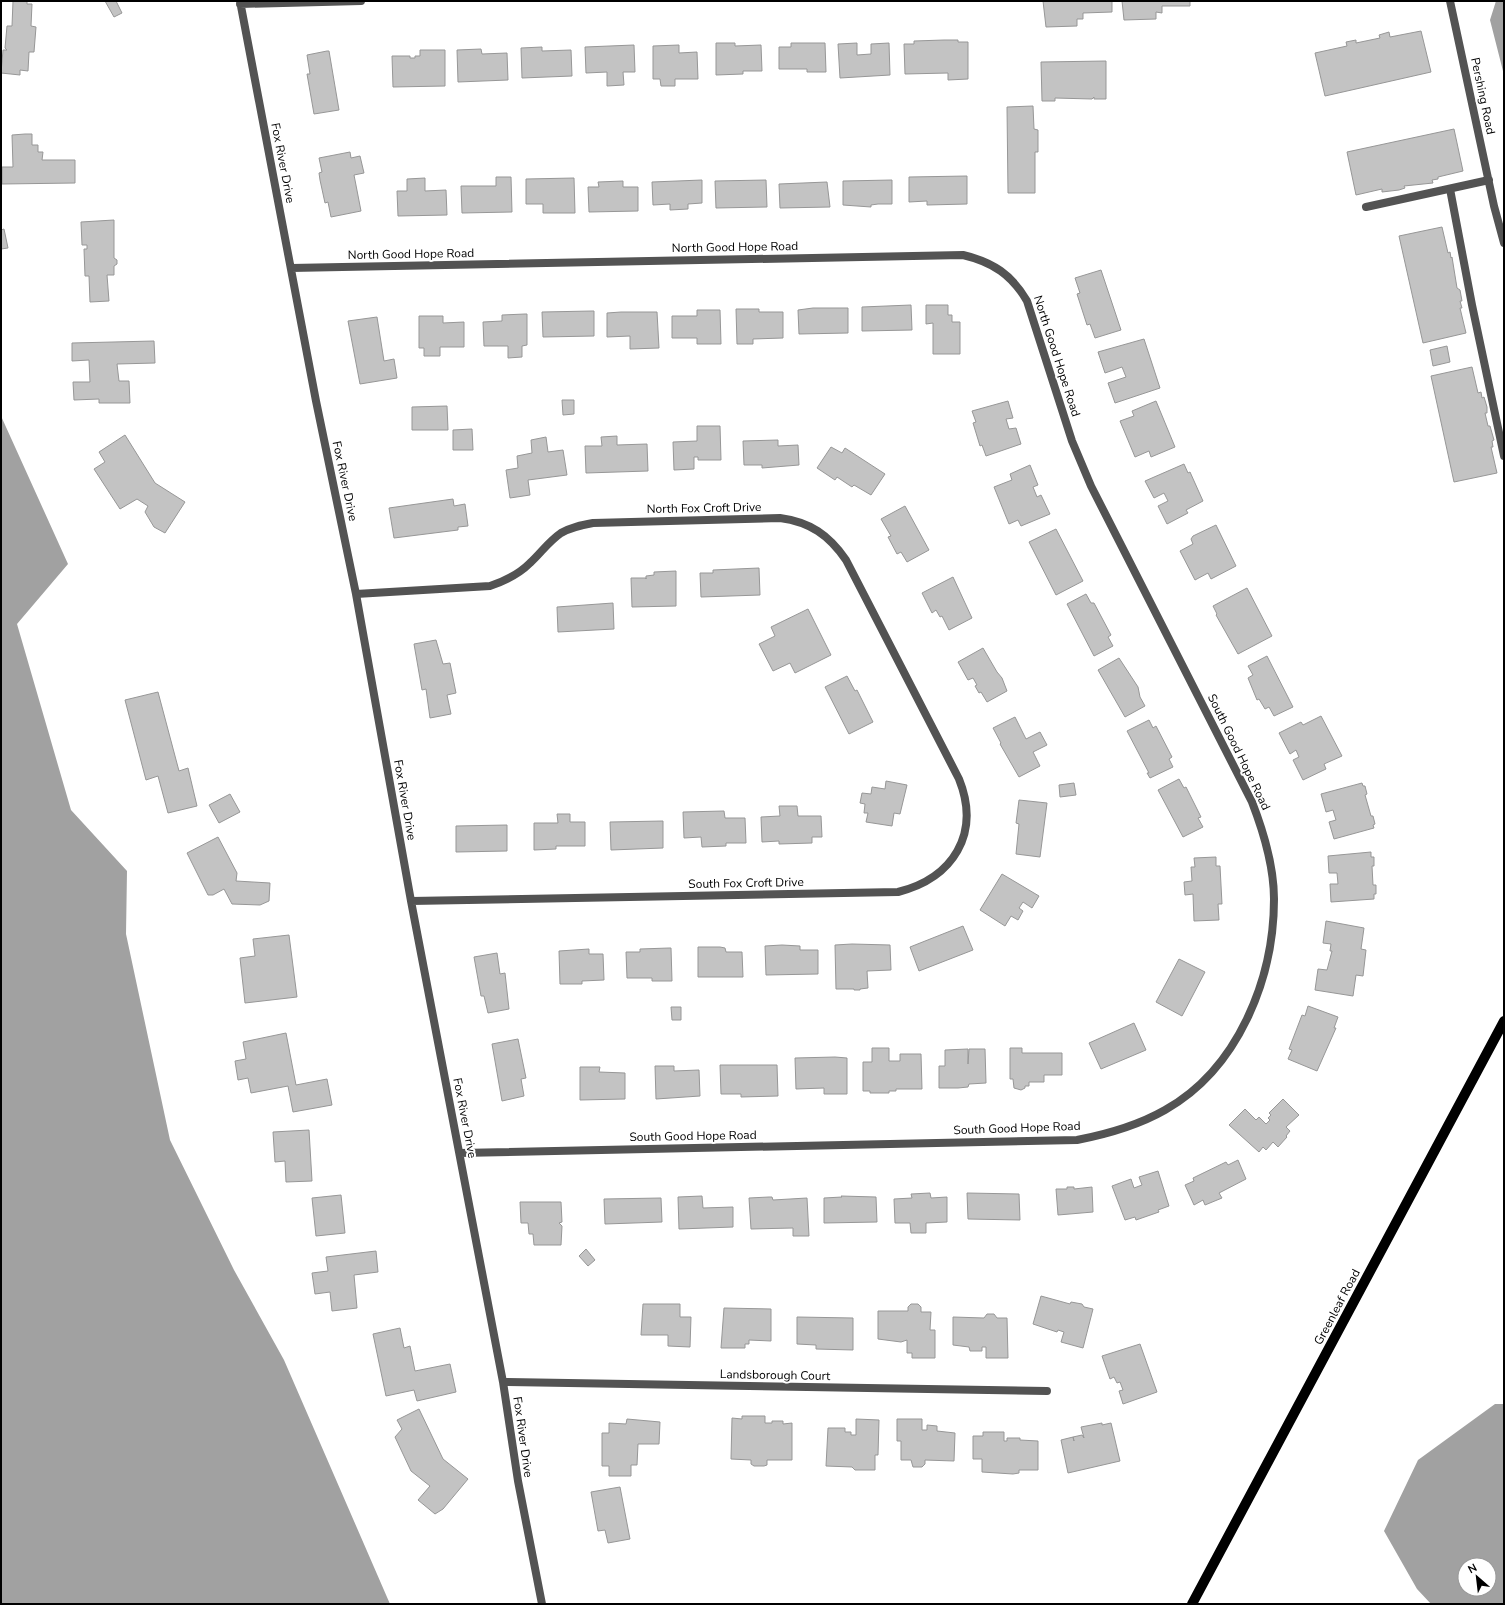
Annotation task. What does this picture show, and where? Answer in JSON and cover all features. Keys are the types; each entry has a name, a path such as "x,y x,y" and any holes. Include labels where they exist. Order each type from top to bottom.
{"main road":[{"name":"Greenleaf Road","path":"1192,1604 1503,1023"}],"street":[{"path":"240,2 361,1"},
{"name":"Pershing Road","path":"1450,1 1504,243"},
{"name":"Fox River Drive","path":"240,2 356,594 411,901 503,1382 518,1481 542,1604"},
{"path":"1366,207 1489,180"},
{"path":"1450,188 1472,305 1504,456"},
{"name":"North Good Hope Road","path":"291,268 963,255 980,259 996,266 1010,277 1020,288 1028,302 1068,429"},
{"name":"South Good Hope Road","path":"460,1153 1077,1140 1105,1134 1137,1124 1166,1109 1190,1092 1214,1069 1228,1052 1246,1021 1266,969 1272,934 1274,898 1271,864 1264,836 1252,802 1094,492 1068,429"},
{"name":"North Fox Croft Drive","path":"356,594 490,586 506,580 518,573 531,563 546,544 562,533 576,526 593,523 780,518 795,520 822,533 836,546 846,560 944,749"},
{"name":"South Fox Croft Drive","path":"411,901 898,892 915,888 931,880 950,862 960,845 965,829 967,816 963,788 944,749"},
{"name":"Landsborough Court","path":"503,1382 1046,1391"}],"shaded area":[{"path":"1496,1 1504,1 1504,75 1490,20"},
{"path":"1,416 68,564 17,624 71,810 127,871 126,934 170,1140 234,1270 284,1360 390,1604 1,1604"},
{"path":"1495,1404 1504,1404 1504,1604 1431,1604 1417,1589 1384,1531 1418,1460"}],"building":[{"path":"13,1 27,1 27,4 32,4 31,26 36,27 34,52 29,52 28,71 20,70 20,75 1,73 3,50 7,50 5,48 7,26 12,26"},
{"path":"105,1 116,1 122,13 114,17"},
{"path":"1043,1 1112,1 1112,12 1083,13 1083,19 1077,19 1077,26 1046,27"},
{"path":"1122,1 1190,1 1190,6 1162,6 1162,13 1156,12 1156,19 1124,20"},
{"path":"1421,31 1431,72 1325,96 1315,53 1347,46 1346,42 1356,40 1356,43 1380,38 1379,35 1389,32 1390,37"},
{"path":"944,40 968,42 968,79 948,80 948,73 905,74 904,44 914,44 914,41"},
{"path":"716,43 735,43 735,46 761,45 762,71 743,71 743,74 716,75"},
{"path":"791,43 825,43 826,72 807,72 807,69 779,69 779,47 791,47"},
{"path":"857,43 857,55 871,54 871,44 889,43 890,75 840,78 838,44"},
{"path":"634,45 635,72 623,72 624,85 607,86 607,72 586,73 585,47"},
{"path":"679,45 679,53 697,52 698,79 675,79 675,86 661,86 660,79 653,79 653,46"},
{"path":"542,47 542,51 571,50 572,76 522,78 521,48"},
{"path":"481,49 482,54 507,53 508,80 458,82 457,50"},
{"path":"420,50 445,50 445,86 393,87 392,56 410,56 410,58 415,58 415,56 420,56"},
{"path":"329,51 339,110 314,114 307,74 310,74 307,55"},
{"path":"1106,61 1106,99 1094,99 1094,97 1092,99 1055,98 1055,101 1042,101 1041,62"},
{"path":"1033,106 1034,129 1038,130 1038,152 1035,152 1035,193 1008,193 1007,107"},
{"path":"1454,129 1463,171 1438,177 1438,179 1432,180 1433,183 1404,186 1405,188 1399,190 1382,192 1382,189 1356,195 1347,152"},
{"path":"32,134 32,145 38,145 38,152 43,152 42,160 75,160 75,183 2,184 2,167 13,167 12,135"},
{"path":"350,152 351,158 360,156 364,173 354,175 361,211 331,217 328,202 325,203 320,180 319,173 322,172 319,158"},
{"path":"967,176 967,204 927,205 927,201 909,202 909,177"},
{"path":"496,177 511,177 512,212 462,213 461,186 496,186"},
{"path":"425,178 425,191 446,190 447,215 398,216 397,191 407,191 407,179"},
{"path":"574,178 575,213 543,213 543,204 526,204 526,179"},
{"path":"702,180 702,203 688,204 688,209 670,210 670,204 653,205 652,182"},
{"path":"766,180 767,207 716,208 715,181"},
{"path":"892,180 892,204 871,205 871,207 843,205 843,181"},
{"path":"623,181 623,187 638,187 638,211 589,212 588,187 599,187 598,182"},
{"path":"827,182 830,207 780,208 779,184"},
{"path":"114,220 114,258 117,260 117,264 114,266 114,275 107,275 109,301 90,302 89,276 85,276 84,249 87,249 87,245 82,245 81,222"},
{"path":"1442,227 1448,253 1450,252 1451,258 1452,257 1457,288 1460,290 1462,301 1460,301 1462,308 1460,308 1466,333 1423,343 1399,236"},
{"path":"4,229 8,248 1,249 1,230"},
{"path":"1101,270 1121,330 1095,338 1090,324 1087,325 1077,294 1080,293 1075,278"},
{"path":"911,305 912,330 862,331 862,307"},
{"path":"926,305 948,305 948,315 952,315 952,322 960,322 960,354 933,354 933,323 926,324"},
{"path":"813,308 848,308 848,333 799,334 798,310"},
{"path":"736,309 759,309 759,312 783,312 783,338 753,339 753,344 737,344"},
{"path":"697,310 720,310 721,344 697,344 697,338 672,338 672,316 697,316"},
{"path":"594,311 594,336 543,337 542,312"},
{"path":"657,312 659,348 630,349 630,336 607,337 607,313"},
{"path":"527,314 527,345 522,346 522,357 508,358 508,346 484,346 483,322 502,321 502,315"},
{"path":"419,316 443,316 443,323 464,322 464,347 440,347 440,356 424,356 424,348 419,348"},
{"path":"377,317 384,361 394,359 397,378 360,384 348,321"},
{"path":"1144,339 1160,388 1115,403 1108,383 1126,377 1122,367 1105,373 1098,352"},
{"path":"154,341 155,363 117,364 119,381 129,381 130,403 99,403 99,399 74,400 73,382 90,382 89,360 72,361 72,343"},
{"path":"1447,346 1450,362 1433,366 1430,350"},
{"path":"1472,367 1478,393 1481,392 1482,398 1484,397 1487,407 1487,413 1485,413 1488,426 1490,426 1494,440 1492,441 1493,447 1491,447 1497,473 1454,482 1431,376"},
{"path":"562,400 574,400 574,414 563,415"},
{"path":"1008,401 1013,418 1006,419 1009,429 1016,428 1021,444 986,456 982,445 980,446 973,423 976,422 972,411"},
{"path":"1156,401 1175,447 1151,457 1149,451 1135,457 1120,421 1134,416 1132,411"},
{"path":"447,406 448,430 412,430 412,407"},
{"path":"697,426 720,426 721,460 698,460 698,457 694,457 694,469 674,470 673,442 697,441"},
{"path":"472,429 473,450 453,450 453,430"},
{"path":"125,435 155,483 185,502 165,533 154,527 145,512 148,506 137,499 120,509 94,469 105,462 99,452"},
{"path":"617,436 617,445 647,444 648,471 586,473 585,446 602,446 601,437"},
{"path":"546,437 548,452 563,450 567,475 528,480 530,495 510,498 506,470 518,468 517,456 532,453 531,440"},
{"path":"778,440 778,446 798,445 799,465 762,468 762,465 744,465 743,441"},
{"path":"831,447 842,453 845,448 885,474 871,495 854,485 852,487 837,477 835,480 817,468"},
{"path":"1184,464 1188,473 1190,472 1203,501 1186,510 1188,513 1167,524 1158,506 1168,501 1164,493 1154,498 1145,481"},
{"path":"1030,465 1038,485 1033,487 1037,497 1041,495 1050,514 1021,526 1018,520 1009,524 994,487 1012,480 1010,474"},
{"path":"453,499 454,506 465,504 468,526 458,527 458,530 394,538 389,508"},
{"path":"905,506 929,550 907,562 901,552 897,554 888,537 891,536 881,519"},
{"path":"1216,525 1236,566 1211,579 1208,573 1195,580 1180,551 1193,544 1191,539 1193,536"},
{"path":"1056,529 1083,581 1056,595 1029,542"},
{"path":"759,568 760,595 701,597 700,573 713,573 713,570"},
{"path":"676,571 676,606 632,607 631,578 646,578 646,576 654,575 654,572"},
{"path":"953,577 972,618 949,630 942,616 940,617 936,610 932,613 922,593"},
{"path":"1247,588 1272,636 1238,654 1216,615 1217,614 1213,606"},
{"path":"1086,594 1091,603 1094,603 1111,635 1108,637 1113,646 1094,656 1067,604"},
{"path":"613,603 614,629 558,632 557,607"},
{"path":"808,609 831,655 795,673 790,663 773,671 759,644 775,636 771,627"},
{"path":"436,640 443,664 450,663 456,693 447,695 451,714 430,718 426,689 422,690 414,644"},
{"path":"983,648 1002,678 1007,691 987,702 981,692 979,693 973,678 968,680 958,662"},
{"path":"1267,656 1293,707 1274,716 1269,707 1265,709 1259,699 1257,700 1248,678 1253,675 1248,666"},
{"path":"1119,658 1138,687 1140,697 1145,706 1125,717 1098,670"},
{"path":"847,676 855,691 857,690 873,722 849,734 825,687"},
{"path":"158,692 179,771 188,768 197,806 168,813 158,776 146,780 125,700"},
{"path":"1321,716 1342,756 1324,764 1326,769 1303,780 1293,760 1299,757 1296,750 1290,754 1279,733 1301,722 1303,725"},
{"path":"1015,717 1026,739 1040,732 1047,745 1033,752 1040,766 1019,777 1000,744 1001,743 993,728"},
{"path":"1149,720 1153,728 1156,726 1172,757 1169,759 1173,767 1150,778 1147,773 1149,773 1127,731"},
{"path":"1179,779 1184,788 1186,787 1201,817 1198,818 1203,827 1183,837 1158,790"},
{"path":"886,781 907,785 900,814 894,813 892,826 866,822 868,813 864,813 865,804 860,803 862,793 871,794 872,787 885,789"},
{"path":"1074,783 1076,795 1060,797 1059,785"},
{"path":"1362,783 1363,786 1365,786 1367,794 1365,795 1371,816 1373,816 1375,824 1373,825 1374,828 1334,839 1329,822 1336,820 1333,810 1326,812 1321,794"},
{"path":"230,794 240,812 219,823 209,805"},
{"path":"1019,800 1047,803 1040,857 1016,854 1019,824 1016,823"},
{"path":"779,806 797,806 798,816 821,816 822,837 812,837 812,843 779,844 779,841 762,842 761,817 780,816"},
{"path":"724,811 725,818 745,818 746,843 726,843 726,846 702,847 701,837 684,838 683,812"},
{"path":"557,814 570,814 570,822 585,822 585,846 556,846 556,849 534,850 534,823 558,823"},
{"path":"663,821 663,848 611,850 610,822"},
{"path":"507,825 507,851 456,852 456,826"},
{"path":"218,837 237,873 236,881 270,883 269,901 260,905 232,904 224,889 213,895 208,895 187,853"},
{"path":"1371,852 1371,857 1374,857 1374,866 1372,866 1373,885 1376,885 1376,894 1374,894 1374,899 1331,902 1330,884 1338,884 1337,873 1329,873 1328,856"},
{"path":"1216,857 1216,866 1220,866 1222,904 1218,904 1219,920 1194,921 1193,894 1185,895 1184,882 1192,881 1191,867 1195,867 1194,858"},
{"path":"1002,874 1039,896 1032,908 1023,902 1019,908 1023,911 1018,920 1011,916 1005,926 980,910"},
{"path":"1326,921 1364,928 1361,949 1366,950 1363,976 1356,975 1353,996 1315,990 1318,969 1327,970 1332,951 1330,951 1331,944 1323,943"},
{"path":"963,926 973,950 919,971 910,947"},
{"path":"289,935 297,997 245,1003 240,958 255,956 253,939"},
{"path":"835,945 890,945 891,970 867,971 868,988 860,990 836,989"},
{"path":"765,946 800,946 800,950 818,950 818,974 766,975"},
{"path":"698,947 720,947 725,948 726,952 742,952 743,977 698,977"},
{"path":"671,948 672,981 652,981 652,978 627,978 626,952 640,952 640,949"},
{"path":"589,949 589,954 603,954 604,980 582,981 582,984 560,984 559,951"},
{"path":"497,953 500,974 505,973 509,1009 488,1013 484,996 481,996 474,957"},
{"path":"1179,959 1205,972 1182,1016 1156,1002"},
{"path":"1308,1006 1338,1017 1334,1028 1336,1028 1317,1071 1288,1059 1292,1050 1289,1049 1302,1015 1305,1016"},
{"path":"671,1007 681,1007 681,1020 672,1020"},
{"path":"1134,1023 1146,1050 1101,1069 1089,1043"},
{"path":"286,1033 296,1085 327,1079 332,1105 293,1112 288,1086 251,1093 248,1078 238,1080 235,1061 246,1059 243,1042"},
{"path":"518,1039 526,1078 521,1079 524,1096 502,1101 492,1044"},
{"path":"872,1048 889,1048 889,1061 900,1061 900,1054 921,1054 922,1089 896,1089 896,1091 889,1091 889,1093 870,1093 870,1091 863,1091 863,1062 872,1062"},
{"path":"1010,1048 1022,1048 1022,1053 1062,1053 1062,1075 1044,1075 1044,1082 1029,1082 1029,1086 1025,1086 1025,1088 1021,1090 1014,1088 1013,1079 1010,1079"},
{"path":"968,1049 968,1064 969,1049 985,1049 986,1083 969,1084 968,1087 939,1088 939,1066 945,1066 945,1050"},
{"path":"795,1058 847,1058 847,1094 824,1094 824,1088 796,1089"},
{"path":"720,1065 777,1065 778,1096 741,1097 741,1094 721,1094"},
{"path":"655,1066 674,1066 674,1071 699,1070 700,1096 656,1099"},
{"path":"580,1067 600,1067 599,1072 625,1073 625,1099 580,1100"},
{"path":"1283,1099 1299,1115 1286,1127 1290,1131 1278,1147 1273,1142 1266,1150 1263,1147 1259,1152 1229,1125 1245,1109 1256,1120 1259,1117 1266,1124 1270,1120 1268,1118 1271,1115 1269,1113"},
{"path":"309,1130 312,1181 286,1182 285,1161 275,1162 273,1132"},
{"path":"1238,1160 1246,1179 1219,1193 1222,1198 1205,1205 1203,1200 1194,1205 1185,1185 1194,1181 1193,1178 1226,1162 1228,1165"},
{"path":"1158,1171 1169,1206 1158,1210 1159,1212 1136,1220 1135,1217 1125,1220 1112,1186 1131,1179 1134,1188 1142,1185 1139,1177"},
{"path":"1067,1187 1074,1187 1074,1189 1092,1187 1093,1212 1058,1215 1056,1189 1067,1189"},
{"path":"930,1193 931,1198 947,1197 947,1222 926,1223 926,1233 911,1233 910,1223 895,1223 894,1199 912,1198 911,1194"},
{"path":"967,1193 1019,1194 1020,1220 968,1219"},
{"path":"341,1195 345,1233 316,1236 312,1198"},
{"path":"702,1196 703,1208 733,1207 733,1227 679,1229 678,1197"},
{"path":"841,1196 876,1197 877,1222 824,1223 824,1198 842,1197"},
{"path":"772,1197 773,1200 807,1198 809,1236 793,1236 793,1228 751,1229 749,1198"},
{"path":"661,1198 662,1222 605,1224 604,1199"},
{"path":"520,1202 561,1202 562,1222 559,1223 562,1226 561,1245 534,1245 533,1234 529,1234 528,1223 521,1223"},
{"path":"586,1249 595,1260 588,1266 579,1256"},
{"path":"376,1251 378,1272 354,1275 357,1308 332,1311 330,1292 315,1294 312,1273 328,1271 326,1257"},
{"path":"1041,1296 1070,1304 1071,1302 1082,1304 1084,1307 1093,1309 1083,1348 1061,1342 1064,1332 1058,1330 1057,1332 1033,1324"},
{"path":"643,1304 680,1304 680,1317 691,1317 690,1347 668,1346 668,1335 641,1335"},
{"path":"911,1304 918,1304 921,1307 921,1312 931,1312 930,1330 935,1330 935,1358 912,1358 912,1353 907,1353 907,1340 901,1342 878,1339 878,1311 908,1311 908,1307"},
{"path":"724,1308 771,1309 771,1341 749,1340 749,1344 745,1344 745,1348 721,1348"},
{"path":"987,1314 994,1314 997,1318 1007,1318 1008,1358 986,1358 986,1347 982,1347 982,1351 970,1351 969,1347 953,1345 953,1317 984,1318"},
{"path":"797,1317 853,1318 853,1350 816,1349 816,1345 797,1344"},
{"path":"400,1328 404,1348 410,1346 415,1371 450,1364 456,1392 417,1401 414,1390 386,1396 373,1334"},
{"path":"1140,1344 1157,1392 1123,1404 1119,1391 1123,1390 1120,1382 1117,1383 1114,1377 1110,1379 1102,1356"},
{"path":"419,1409 443,1459 468,1479 443,1509 435,1514 418,1500 430,1486 411,1471 395,1437 402,1429 397,1420"},
{"path":"742,1416 765,1416 765,1423 772,1423 772,1421 783,1421 783,1424 792,1423 792,1460 767,1460 767,1465 754,1466 751,1464 751,1460 731,1459 732,1418 742,1419"},
{"path":"627,1419 660,1422 659,1444 638,1444 637,1465 631,1465 631,1476 609,1476 609,1466 602,1466 602,1433 609,1433 609,1423 626,1424"},
{"path":"856,1419 879,1420 878,1455 875,1455 875,1470 855,1470 852,1467 826,1466 828,1428 845,1428 845,1432 851,1432 851,1435 856,1435"},
{"path":"897,1419 922,1419 922,1430 927,1430 927,1425 937,1426 937,1431 955,1433 954,1461 925,1460 925,1464 922,1467 913,1467 911,1460 901,1460 901,1441 897,1441"},
{"path":"1111,1423 1120,1461 1068,1473 1061,1440 1082,1435 1084,1438 1081,1427"},
{"path":"983,1432 1004,1432 1004,1441 1007,1441 1007,1438 1020,1438 1020,1440 1038,1441 1038,1470 1019,1470 1019,1473 1013,1474 982,1472 982,1459 973,1459 973,1436 983,1436"},
{"path":"620,1487 630,1539 608,1543 605,1530 598,1531 591,1492"}]}
